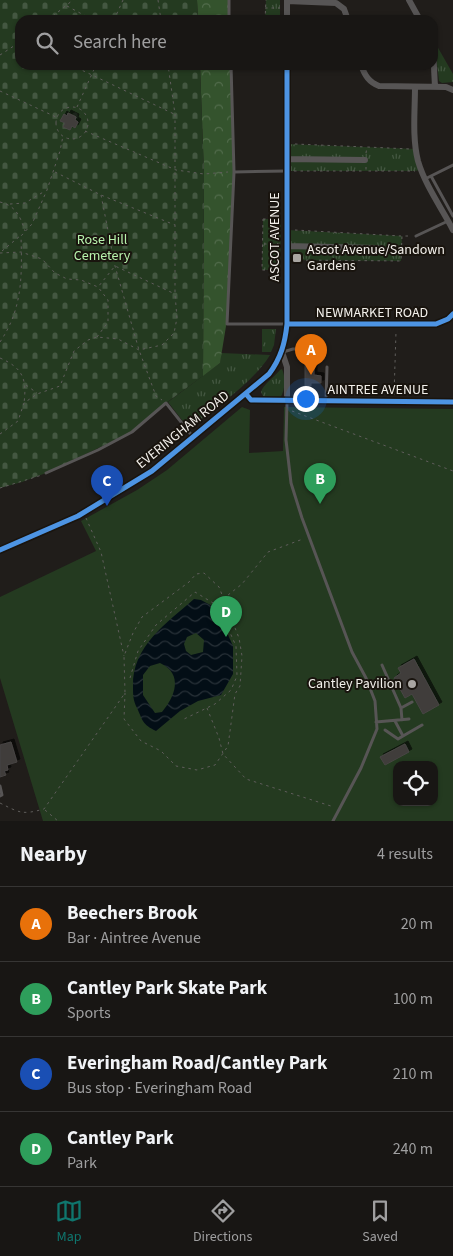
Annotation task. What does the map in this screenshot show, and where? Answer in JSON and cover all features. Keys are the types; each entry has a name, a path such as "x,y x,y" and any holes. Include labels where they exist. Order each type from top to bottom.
{"street":[{"path":"409,0 417,15"},
{"path":"286,3 336,3 344,9 346,15"},
{"name":"ASCOT AVENUE","path":"246,394 269,374 282,352 285,342 287,324 287,70"},
{"path":"363,70 367,78 379,86 446,87 453,90"},
{"path":"434,70 435,87"},
{"path":"416,87 416,149 421,170 428,178 451,218 453,230"},
{"path":"286,159 365,160"},
{"path":"287,245 377,248"},
{"name":"NEWMARKET ROAD","path":"287,324 436,324 448,319 453,314"},
{"path":"282,352 287,367 287,401"},
{"name":"AINTREE AVENUE","path":"246,394 251,400 453,402"},
{"name":"EVERINGHAM ROAD","path":"0,550 83,513 152,471 246,394"}],"lane":[{"path":"229,0 229,15"},
{"path":"230,70 234,172 227,324 287,324"},
{"path":"428,178 453,165"},
{"path":"234,172 286,171"},
{"path":"416,236 451,218"},
{"path":"282,352 304,349"},
{"path":"326,402 327,367"},
{"path":"287,401 286,440 290,483 352,652 366,678 375,701 377,729 361,768 334,821"},
{"path":"46,473 86,456 132,432 166,403 193,438"},
{"path":"382,665 401,708 402,720"},
{"path":"401,708 412,702"},
{"path":"376,722 409,719"},
{"path":"395,720 404,736"},
{"path":"385,730 398,739 422,725"},
{"path":"0,786 2,795 0,796"}],"path":[{"path":"54,15 74,0"},
{"path":"117,15 123,0"},
{"path":"158,0 160,15"},
{"path":"265,15 266,0"},
{"path":"265,8 286,3"},
{"path":"66,6 83,15"},
{"path":"0,55 15,45"},
{"path":"82,70 175,114"},
{"path":"77,107 94,70"},
{"path":"24,404 37,394 60,386 74,350 88,340 97,337 118,339 139,350 162,345 174,333 177,318 175,294 175,114 169,70"},
{"path":"0,91 57,117"},
{"path":"67,107 77,107 85,113 88,127 82,135 72,139 63,136 56,128 57,117 67,107"},
{"path":"86,131 176,170 204,174 234,172"},
{"path":"1,252 21,236 32,224 54,171 63,136"},
{"path":"287,144 416,149"},
{"path":"366,171 367,147"},
{"path":"286,171 421,170"},
{"path":"54,171 101,195 175,225"},
{"path":"0,202 9,204 25,202 47,190"},
{"path":"101,195 115,266 139,350 156,396 166,403"},
{"path":"9,204 20,217 25,231"},
{"path":"263,219 278,219 277,244 277,270 262,270 263,219"},
{"path":"287,230 416,236"},
{"path":"0,342 11,325 20,294 21,236"},
{"path":"287,260 401,261 402,236"},
{"path":"264,244 287,245"},
{"path":"1,252 21,252 42,260 55,273 67,279 81,280 98,287 108,300 108,322 97,337"},
{"path":"115,266 175,294"},
{"path":"98,287 115,266"},
{"path":"394,401 396,325"},
{"path":"0,358 13,364 26,385 37,394"},
{"path":"0,434 18,422 24,404 26,385"},
{"path":"287,409 453,471"},
{"path":"0,488 46,473"},
{"path":"83,513 101,552 124,656 124,719 142,741 161,751 176,766 198,770 215,765 228,746 235,694 240,686 242,656 240,638 218,587 204,573 196,574 189,582 142,617 124,656"},
{"path":"223,599 242,584 268,552 309,536"},
{"path":"130,678 138,651 156,625 195,592 218,606 236,646 237,676 231,690 215,704 182,720"},
{"path":"0,803 15,811 26,814 44,809 124,693"},
{"path":"207,708 223,754 246,779 340,808"},
{"path":"44,809 58,821"}],"green space":[{"name":"Rose Hill Cemetery","path":"0,0 197,0 198,15 15,15 15,70 200,70 204,174 203,376 166,403 132,432 46,473 0,488"},
{"path":"197,0 229,0 229,15 198,15"},
{"path":"266,0 280,0 280,15 265,15"},
{"path":"438,48 453,74 453,82 442,83 439,81"},
{"path":"200,70 230,70 234,172 227,320 220,363 203,376 204,174"},
{"path":"287,144 416,149 421,170 286,171"},
{"path":"263,219 281,219 280,270 262,270"},
{"path":"287,230 402,236 401,261 287,260"},
{"path":"262,329 276,329 271,352 262,352"},
{"path":"221,353 270,355 244,385 189,429 168,402 220,363"},
{"path":"282,369 284,384 280,398 264,398 261,392 262,389"},
{"path":"242,407 250,410 249,453 283,451 284,407 453,409 453,821 43,821 0,678 0,597 96,551 81,521 137,490 167,470"}],"water":[{"path":"194,599 201,600 216,608 233,646 233,674 221,695 198,701 180,711 156,731 144,722 135,702 133,689 134,672 138,659 153,636","holes":["196,633 204,640 203,652 191,655 186,651 184,644 187,637","160,663 172,673 175,679 175,686 167,706 162,712 155,713 143,695 143,675 150,666"]}],"building":[{"path":"68,113 76,117 75,120 78,122 75,128 72,126 70,130 63,127 65,123 60,121 64,114 67,116"},
{"path":"305,365 314,366 314,375 321,376 321,383 311,383 311,386 305,386"},
{"name":"Cantley Pavilion","path":"414,659 439,705 423,714 412,694 405,698 394,678 401,673 398,668"},
{"path":"11,742 17,762 7,765 8,770 4,771 6,775 0,777 0,745"},
{"path":"405,744 409,752 385,765 380,757"}],"cycle path":[{"path":"0,550 78,516 152,471 269,374 277,362 282,350 287,324 287,70"},
{"path":"287,324 436,324 448,319 453,314"},
{"path":"246,394 251,400 453,402"}],"place":[{"name":"Ascot Avenue/Sandown Gardens","path":"297,258"},
{"name":"Beechers Brook","path":"311,375"},
{"name":"Cantley Park Skate Park","path":"320,504"},
{"name":"Everingham Road/Cantley Park","path":"107,506"},
{"name":"Cantley Park","path":"226,637"},
{"name":"Cantley Pavilion","path":"412,684"}]}
